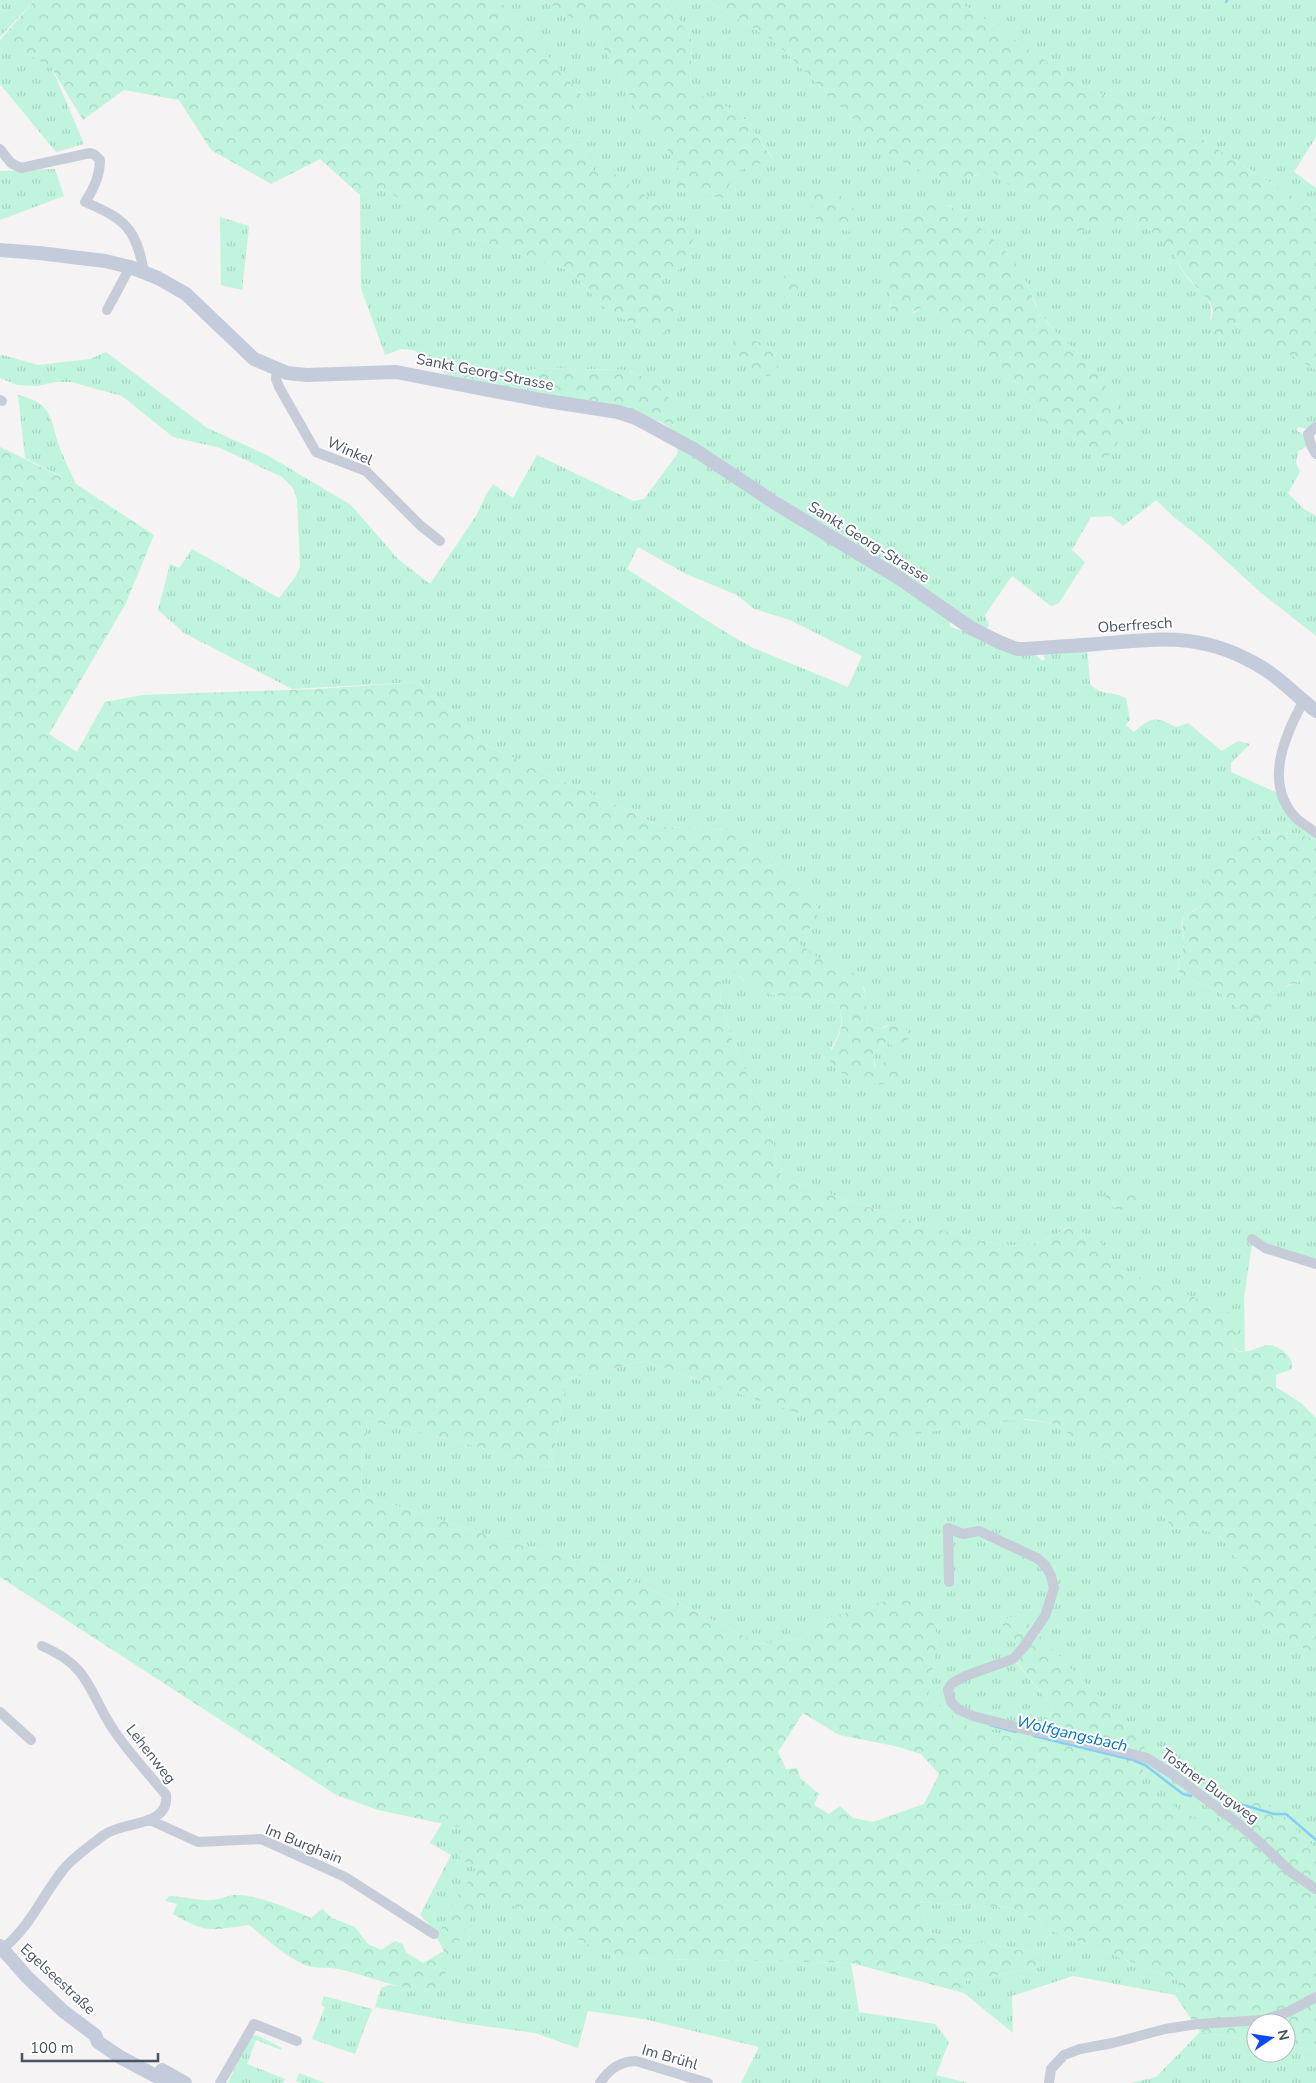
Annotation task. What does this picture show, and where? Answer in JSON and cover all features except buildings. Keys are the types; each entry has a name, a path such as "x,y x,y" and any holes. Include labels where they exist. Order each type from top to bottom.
{"street":[{"path":"0,149 11,163 21,168 90,153 95,155 100,160 100,170 96,184 85,202 118,218 129,229 137,242 144,272"},
{"name":"Sankt Georg-Strasse","path":"0,250 105,261 144,272 182,291 254,359 294,374 396,372 541,400 618,412 636,418 666,432 775,503 945,609"},
{"path":"107,310 130,267"},
{"name":"Winkel","path":"277,369 276,379 279,387 316,452 366,471 440,542"},
{"path":"1316,427 1308,434 1311,446 1316,454"},
{"name":"Oberfresch","path":"945,609 984,636 1017,648 1087,645 1148,639 1187,639 1206,643 1228,651 1265,670 1316,711"},
{"path":"1303,702 1282,746 1280,785 1286,802 1294,815 1316,833"},
{"path":"1252,1239 1265,1248 1316,1264"},
{"name":"Tostner Burgweg","path":"949,1582 948,1528 963,1534 979,1531 1037,1558 1046,1566 1054,1588 1045,1616 1013,1659 965,1676 951,1684 949,1696 951,1702 959,1710 1009,1726 1059,1735 1147,1758 1175,1776 1234,1820 1291,1872 1316,1889"},
{"name":"Lehenweg","path":"1,1948 16,1939 64,1869 106,1834 150,1820 161,1814 167,1804 166,1795 116,1734 77,1666 57,1652 42,1646"},
{"path":"0,1712 31,1740"},
{"name":"Im Burghain","path":"150,1820 198,1842 261,1839 345,1877 434,1934"},
{"name":"Egelseestraße","path":"1,1948 63,2011 95,2035 98,2042 120,2057 166,2080 185,2083"},
{"path":"1049,2083 1051,2069 1057,2062 1064,2055 1080,2049 1113,2043 1165,2029 1198,2024 1264,2020 1288,2012 1316,1997"},
{"path":"220,2083 254,2024 297,2041"},
{"name":"Im Brühl","path":"600,2083 614,2067 625,2061 636,2061 708,2083"}],"green space":[{"path":"0,0 35,0 0,37"},
{"path":"35,0 499,0 590,105 568,125 594,171 610,171 695,231 687,265 653,284 681,315 666,334 611,315 571,271 452,232 384,189 360,195 320,159 271,184 211,150 179,100 124,90 83,120 51,67 0,40"},
{"path":"499,0 542,0 591,29 613,63 634,106 680,165 735,172 773,158 739,112 690,92 692,41 667,0 706,0 773,40 854,120 878,148 900,161 926,173 975,176 984,171 992,171 1039,208 1080,232 1113,222 1127,220 1134,222 1161,239 1174,254 1187,278 1207,299 1210,305 1210,319 1231,326 1234,323 1239,324 1316,370 1316,425 1307,429 1298,427 1296,430 1304,435 1308,446 1298,451 1296,463 1300,472 1288,493 1304,509 1316,516 1316,636 1260,592 1156,500 1123,526 1111,516 1091,517 1072,550 1085,562 1059,603 1051,606 1012,576 985,615 989,625 985,633 776,500 661,422 675,425 655,383 628,370 542,368 509,375 446,374 414,350 401,349 385,355 361,288 360,195 384,189 452,232 571,271 611,315 653,284 687,265 594,171 568,125 590,105","holes":["949,205 969,219 994,241 1028,285 1039,312 1099,378 1103,459 1068,433 1043,421 1033,400 996,362 977,344 928,307 919,308 914,313 891,310 890,287 902,239 903,220","732,345 768,377 733,359"]},
{"path":"542,0 667,0 692,41 690,91 739,112 773,159 735,172 723,198 672,191 679,165 634,106 613,63 591,29"},
{"path":"706,0 957,0 1082,86 1150,114 1203,140 1316,211 1316,370 1239,324 1234,323 1228,334 1214,337 1210,327 1213,310 1210,302 1184,273 1171,249 1156,235 1138,224 1121,220 1080,232 1061,227 992,171 959,181 926,173 878,148 854,120 773,40"},
{"path":"957,0 1316,0 1316,137 1294,172 1316,188 1316,211 1203,140 1150,114 1082,86"},
{"path":"0,40 51,66 84,144 56,152 0,84"},
{"path":"55,169 64,196 0,220 0,171"},
{"path":"829,188 851,204 857,215 851,232 817,223 810,197"},
{"path":"926,200 935,200 950,206 982,229 1003,248 1017,265 1027,282 1036,307 1044,318 1100,378 1113,397 1126,429 1111,454 1103,459 1068,433 1043,421 1033,400 996,362 977,344 928,307 919,308 905,318 895,316 891,310 887,266 902,239 903,220 913,207"},
{"path":"220,217 249,226 242,290 221,285"},
{"path":"786,274 805,288 788,302 776,286"},
{"path":"735,336 776,348 778,369 768,377 732,359 732,345"},
{"path":"106,352 207,428 267,455 351,505 398,559 430,584 476,516 493,484 513,498 537,455 633,501 644,499 678,453 676,445 869,562 950,621 950,626 953,628 1033,652 1042,661 1045,659 1042,652 1087,647 1090,683 1097,690 1126,698 1130,719 1126,725 1134,732 1145,723 1154,720 1163,721 1176,727 1188,723 1222,751 1238,741 1250,744 1231,763 1231,772 1280,794 1316,837 1316,840 1295,833 1259,836 1207,873 1204,904 1182,920 1184,944 1179,969 1180,975 1219,992 1246,1016 1267,1016 1273,999 1284,988 1299,981 1316,977 1316,1262 1284,1252 1253,1237 1244,1298 1245,1352 1238,1350 1233,1345 1239,1323 1175,1289 1113,1268 1070,1226 1036,1242 1024,1245 1000,1244 938,1229 782,1178 771,1131 732,1039 720,999 723,962 743,980 773,995 839,1003 841,1027 831,1048 837,1070 873,1084 876,1067 873,1057 875,1046 885,1043 887,1025 880,1029 868,1024 865,991 860,981 813,955 798,943 800,934 811,928 804,887 775,863 770,855 757,851 729,830 663,827 488,746 418,682 292,689 184,633 158,610 170,564 179,568 192,549 279,598 296,576 300,566 297,499 293,488 282,477 220,448 173,437 122,396 71,382 55,382 37,386 17,385 0,378 0,356 3,355 38,365 90,359","holes":["638,547 686,574 737,595 754,609 790,620 862,656 848,687 751,647 627,569"]},
{"path":"542,368 628,370 655,383 675,405 675,425 446,374 509,375"},
{"path":"18,395 37,402 51,418 60,448 76,484 25,458"},
{"path":"0,447 76,484 154,535 125,605 49,734 77,752 105,702 142,695 316,689 418,682 488,746 663,827 729,830 757,851 770,855 775,863 804,887 817,906 817,919 811,928 800,934 798,943 823,961 858,975 865,996 868,1024 880,1029 897,1023 906,1029 910,1036 906,1042 897,1047 885,1043 875,1047 873,1057 875,1067 891,1059 898,1063 901,1068 894,1081 878,1084 854,1078 836,1069 829,1059 841,1029 839,1003 773,995 756,990 723,963 720,1000 732,1039 771,1131 782,1178 938,1229 1000,1244 1024,1245 1036,1242 1070,1226 1093,1237 1111,1250 1113,1268 1175,1289 1234,1315 1239,1323 1233,1345 1238,1351 1243,1352 1272,1345 1285,1352 1291,1360 1292,1369 1276,1375 1276,1387 1301,1403 1316,1418 1316,1655 1263,1626 1242,1566 1219,1535 1193,1527 1173,1529 1133,1474 1052,1423 1026,1419 877,1439 645,1361 567,1379 551,1468 464,1443 367,1420 360,1494 503,1540 608,1568 760,1644 802,1639 822,1620 889,1600 926,1601 938,1637 928,1697 970,1728 1046,1743 1052,1706 1015,1660 1021,1650 1000,1622 1019,1614 1080,1678 1145,1739 1142,1787 1234,1842 1202,1791 1263,1800 1316,1848 1316,2050 1296,2047 1296,2013 1246,2013 1246,2039 1200,2032 1175,1995 1180,1981 1052,1931 1011,1908 919,1902 931,1933 1046,1955 1040,1967 966,1981 964,1993 851,1963 615,1958 511,1905 490,1892 476,1909 451,1956 444,1965 447,1980 445,1986 418,1989 391,1984 339,1969 305,1965 282,1952 249,1925 217,1929 202,1928 173,1914 177,1904 165,1901 169,1896 206,1900 243,1895 294,1910 311,1918 322,1909 332,1918 355,1927 368,1944 381,1950 395,1941 403,1944 406,1952 423,1963 444,1951 437,1938 456,1898 477,1870 459,1858 463,1828 378,1810 336,1795 0,1577","holes":["803,1713 839,1735 895,1746 921,1754 939,1774 924,1804 873,1822 853,1818 840,1806 829,1814 814,1805 819,1794 800,1778 797,1768 786,1769 778,1752"]},
{"path":"1295,833 1316,840 1316,977 1290,984 1278,993 1264,1021 1257,1022 1246,1016 1219,992 1180,975 1178,965 1184,943 1182,923 1185,915 1204,904 1207,873 1221,856 1242,842 1259,836"},
{"path":"1129,1188 1137,1189 1137,1196 1135,1202 1127,1209 1116,1209 1105,1201 1106,1193"},
{"path":"645,1361 703,1382 1052,1423 1133,1474 1173,1529 1193,1527 1219,1535 1242,1565 1263,1626 1316,1655 1316,1848 1235,1843 1141,1787 1144,1739 1080,1678 1019,1614 1000,1622 1021,1650 1015,1661 1052,1706 1046,1743 970,1728 928,1697 938,1637 822,1620 802,1639 760,1644 608,1568 503,1540 360,1494 367,1420 464,1443 551,1468 567,1379"},
{"path":"445,1818 463,1828 477,1870 490,1892 511,1905 615,1958 851,1963 859,2012 935,2024 949,2042 936,2075 968,2083 741,2083 759,2047 644,2019 588,2011 578,2048 535,2033 462,2023 375,2007 381,1988 389,1985 413,1988 444,1965 451,1947 420,1915 451,1855 430,1843"},
{"path":"919,1902 1011,1908 1052,1931 1180,1981 1175,1995 1073,1976 1012,1996 1013,2033 964,1993 966,1981 1040,1967 1046,1955 931,1933"},
{"path":"324,1996 372,2009 355,2054 312,2039 325,2007 321,2005"},
{"path":"1200,2032 1246,2039 1246,2063 1296,2063 1296,2047 1316,2050 1316,2083 1131,2083 1156,2077"},
{"path":"257,2035 282,2048 281,2050 256,2040 247,2064 285,2079 283,2083 228,2083 250,2036"},
{"path":"299,2073 325,2083 302,2083 296,2081"}],"waterway":[{"name":"Wolfgangsbach","path":"990,1725 1016,1732"},
{"name":"Wolfgangsbach","path":"1034,1736 1133,1760 1145,1765 1183,1794 1191,1796"},
{"name":"Wolfgangsbach","path":"1220,1798 1274,1814 1286,1814 1316,1840"}]}
